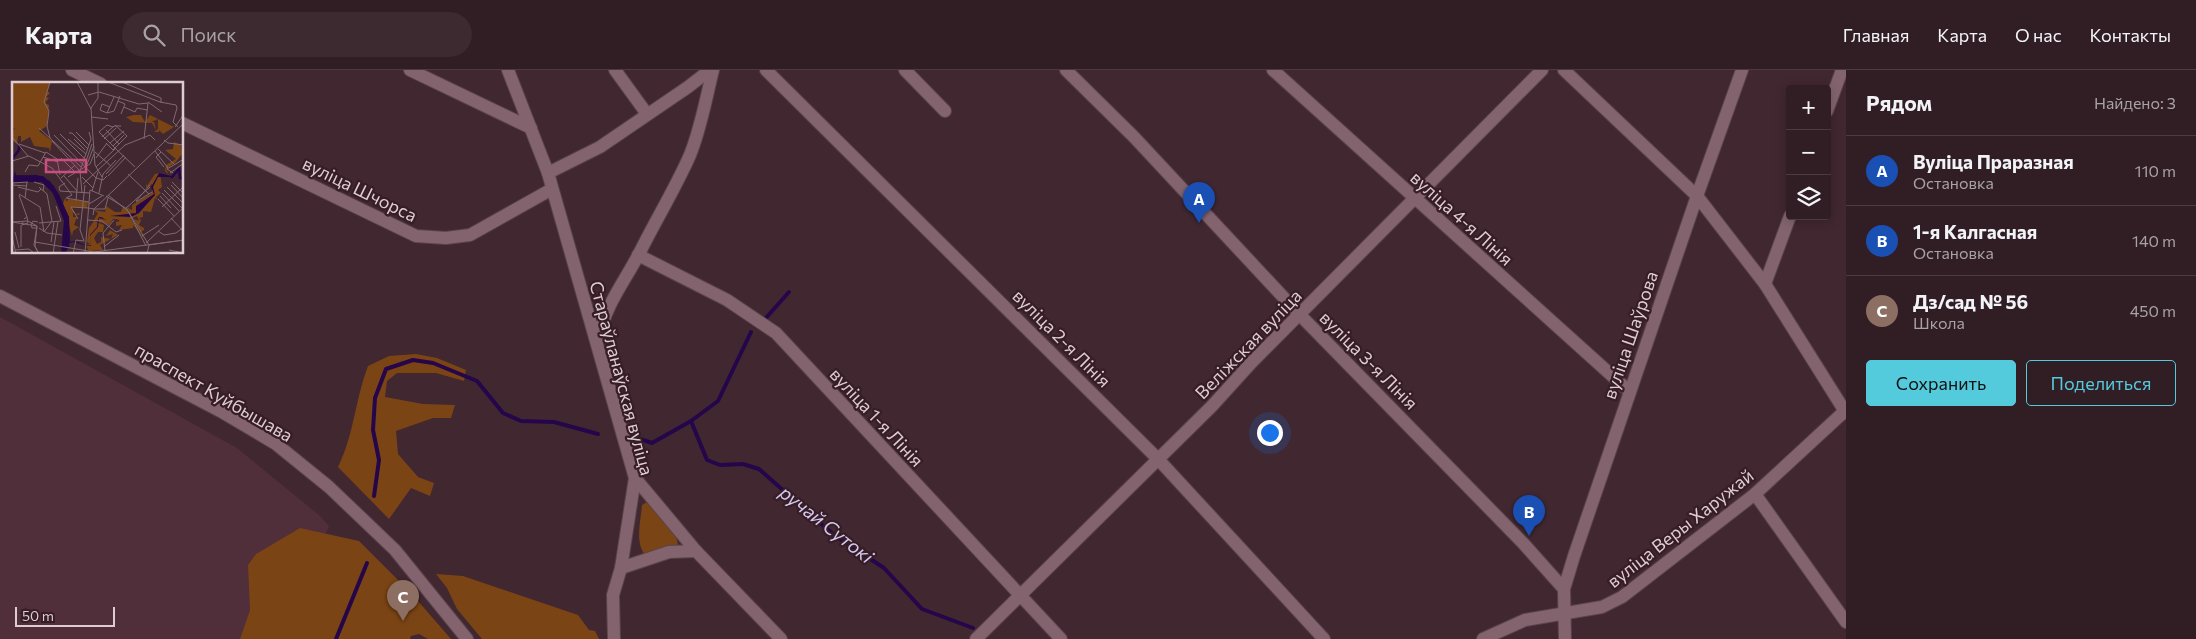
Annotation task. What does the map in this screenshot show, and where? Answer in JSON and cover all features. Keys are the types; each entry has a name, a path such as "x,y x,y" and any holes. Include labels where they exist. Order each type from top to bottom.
{"street":[{"path":"72,70 97,82"},
{"path":"410,70 531,128"},
{"name":"Стараўланаўская вуліца","path":"508,70 548,173 635,478 621,568 613,595 614,639"},
{"path":"615,70 646,114"},
{"path":"548,173 600,148 646,114 688,88 711,70"},
{"path":"597,344 607,309 638,255 690,155 702,118 711,70"},
{"name":"вуліца 2-я Лінія","path":"766,70 1157,458 1324,639"},
{"path":"905,70 946,111"},
{"name":"вуліца 3-я Лінія","path":"1066,70 1173,178 1300,315 1523,543 1564,590"},
{"name":"вуліца 4-я Лінія","path":"1273,70 1629,391"},
{"name":"Веліжская вуліца","path":"976,639 1157,458 1212,406 1251,363 1542,70"},
{"path":"1564,70 1697,196 1765,284 1846,410"},
{"name":"вуліца Шаўрова","path":"1565,639 1564,590 1629,391 1742,70"},
{"path":"1831,101 1842,70"},
{"name":"вуліца Шчорса","path":"184,124 416,236 446,238 470,235 552,189"},
{"path":"1765,284 1789,220"},
{"name":"вуліца 1-я Лінія","path":"638,255 727,300 776,333 950,523 1020,594 1060,639"},
{"name":"праспект Куйбышава","path":"0,296 222,412 276,444 329,486 396,550 467,639"},
{"name":"вуліца Веры Харужай","path":"1483,639 1525,620 1564,615 1602,607 1622,597 1755,494 1846,410"},
{"path":"635,478 696,551 781,639"},
{"path":"1755,494 1846,622"},
{"path":"621,568 669,552 696,551"}],"shaded area":[{"path":"0,317 237,448 319,515 329,526 283,639 0,639"},
{"path":"416,354 437,358 466,370 464,381 436,373 397,373 387,381 385,397 423,404 455,405 451,418 433,418 396,431 398,454 418,477 434,483 430,496 411,488 389,519 338,467 348,442 368,366 389,356"},
{"path":"647,502 664,518 675,536 678,547 646,556 642,551 639,538 642,505"},
{"path":"300,528 359,541 411,593 451,639 428,639 419,634 411,636 410,639 240,639 250,610 248,565 256,554"},
{"path":"436,574 463,576 578,615 589,630 595,631 599,639 482,639 457,609 447,588"}],"waterway":[{"path":"765,319 789,292"},
{"path":"637,438 652,443 691,421 718,401 751,332"},
{"path":"374,496 379,460 373,430 375,398 386,369 413,360 433,363 477,381 503,413 521,421 554,422 598,434"},
{"name":"ручай Сутокі","path":"691,421 707,460 720,465 743,464 759,469 834,535 884,568 922,609 973,628"},
{"path":"336,639 367,563"}],"place":[{"name":"Вуліца Праразная","path":"1199,223"},
{"name":"1-я Калгасная","path":"1529,536"},
{"name":"Дз/сад № 56","path":"403,621"}]}
